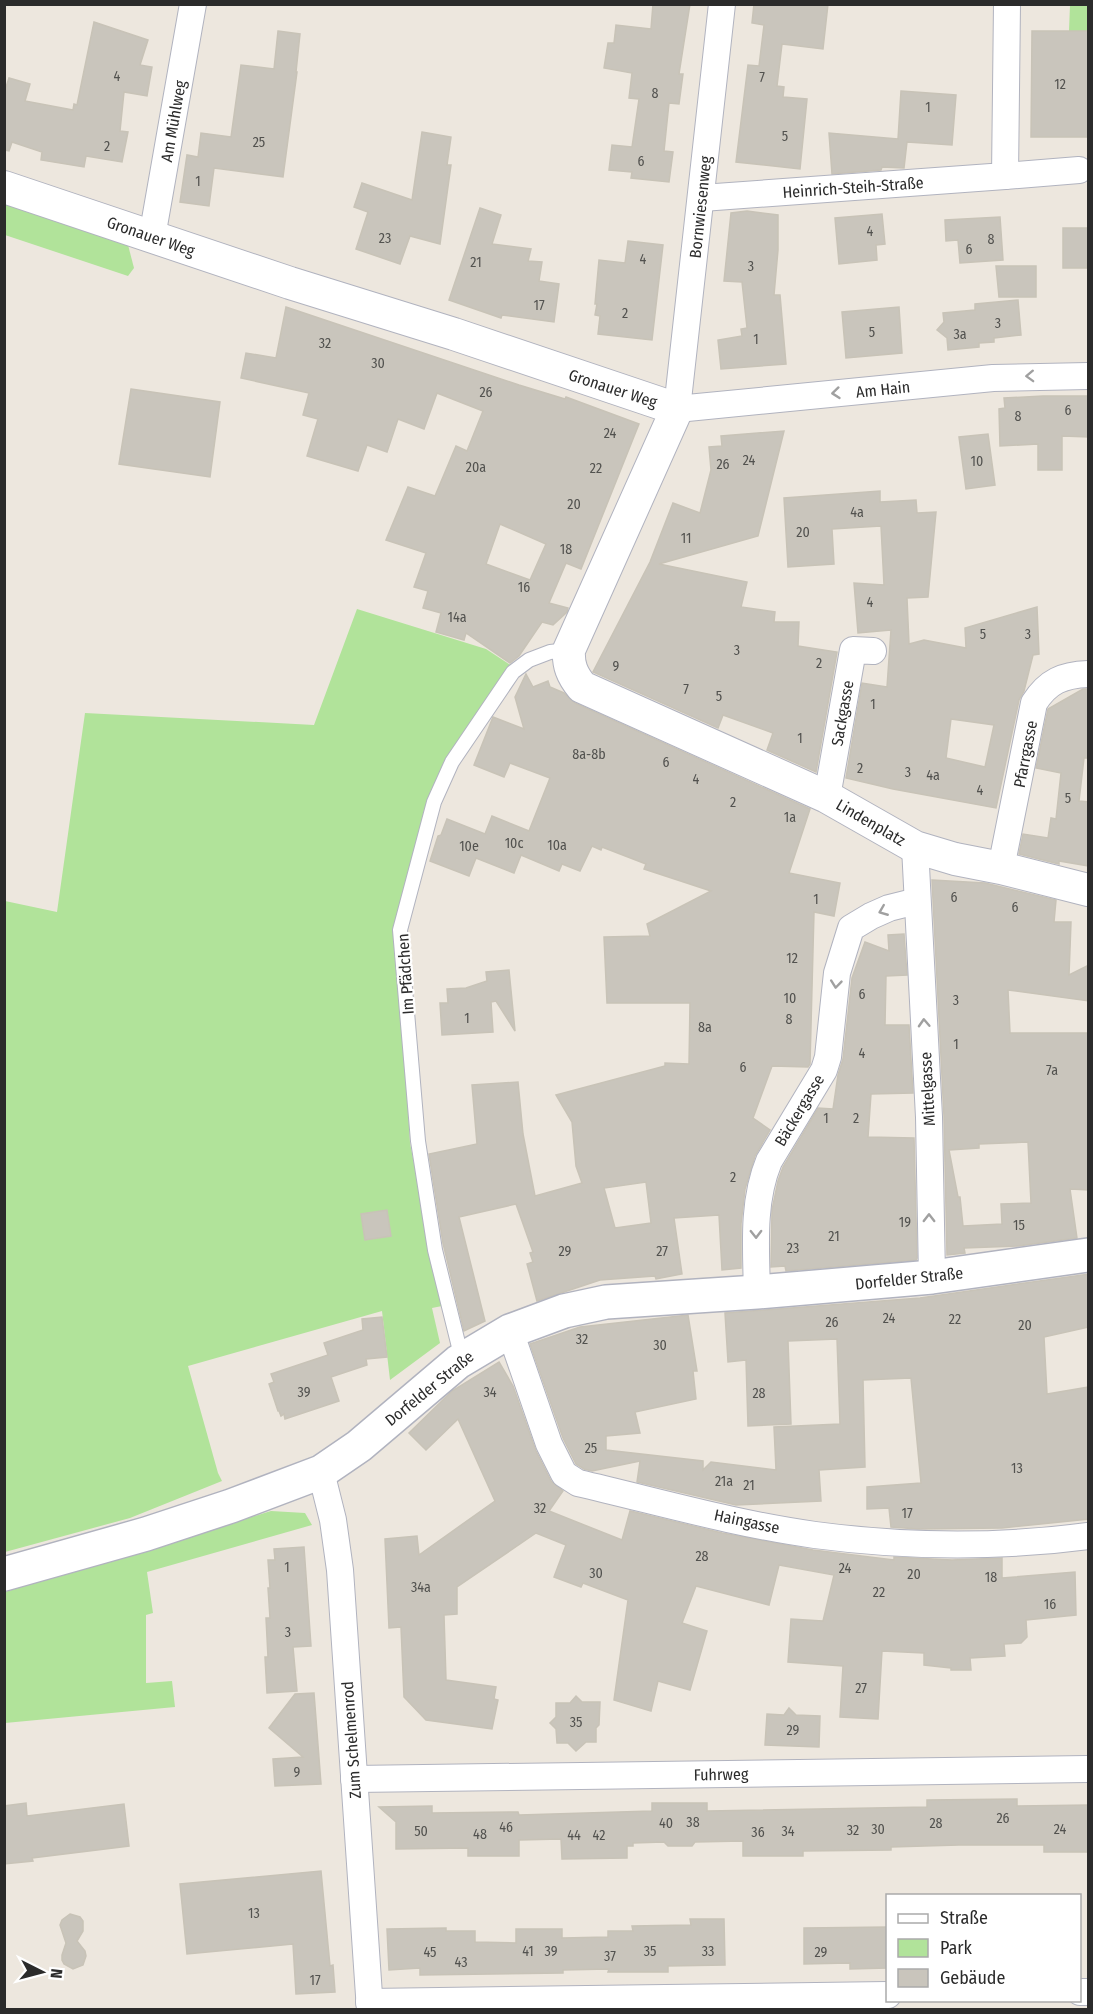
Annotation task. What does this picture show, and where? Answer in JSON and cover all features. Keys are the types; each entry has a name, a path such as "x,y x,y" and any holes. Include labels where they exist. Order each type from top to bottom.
{"main road":[{"name":"Dorfelder Straße","path":"4,1574 146,1534 231,1506 321,1472 359,1446 462,1359 510,1330 564,1311 606,1302 757,1292 932,1276 1089,1255"}],"street":[{"name":"Am Mühlweg","path":"152,237 193,4"},
{"name":"Bornwiesenweg","path":"677,409 722,4"},
{"path":"1005,176 1007,4"},
{"name":"Heinrich-Steih-Straße","path":"702,198 1079,170"},
{"name":"Gronauer Weg","path":"4,187 677,409 569,650"},
{"name":"Am Hain","path":"677,409 993,378 1089,376"},
{"path":"569,650 572,673 582,687 827,797"},
{"name":"Sackgasse","path":"827,797 853,650 873,651"},
{"name":"Pfarrgasse","path":"1001,868 1034,703 1042,691 1065,676 1089,674"},
{"name":"Lindenplatz","path":"827,797 915,847 956,859 1089,890"},
{"name":"Lindenplatz","path":"915,847 917,901"},
{"name":"Bäckergasse","path":"757,1292 756,1217 762,1176 824,1070 829,1049 837,973 851,928 889,908 917,901"},
{"name":"Mittelgasse","path":"917,901 929,1118 932,1276"},
{"name":"Haingasse","path":"510,1330 552,1452 564,1474 578,1483 746,1522 865,1541 935,1545 1000,1544 1089,1536"},
{"name":"Zum Schelmenrod","path":"321,1472 333,1520 340,1570 369,2006"},
{"name":"Fuhrweg","path":"354,1779 1089,1769"},
{"path":"369,2006 766,2003 886,1995"}],"lane":[{"name":"Im Pfädchen","path":"462,1359 435,1250 418,1142 400,930 434,802 452,762 513,672 529,660 539,656 569,650"}],"green space":[{"path":"1070,5 1088,5 1088,31 1069,31"},
{"path":"5,202 127,241 134,268 128,276 5,235"},
{"path":"357,609 486,649 512,666 451,751 397,921 410,1143 442,1306 432,1308 440,1343 390,1380 382,1311 188,1366 222,1481 130,1518 5,1552 5,901 57,912 85,713 314,725"},
{"path":"271,1511 305,1513 312,1525 147,1572 153,1613 146,1615 146,1683 172,1681 175,1707 5,1723 5,1592"}],"building":[{"path":"653,4 690,4 679,74 683,74 679,104 669,103 664,151 673,152 669,182 631,178 632,172 609,170 612,145 632,147 639,99 629,98 632,73 604,68 608,43 614,43 616,25 651,29"},
{"path":"754,4 828,4 823,49 782,44 777,86 784,87 783,97 807,99 800,169 736,162 748,65 759,66 764,25 752,23"},
{"path":"94,22 148,40 140,65 152,67 147,96 124,92 120,131 128,132 122,162 86,156 84,167 41,160 42,152 12,142 9,151 4,150 4,93 9,78 30,84 25,101 73,110 74,104 77,105"},
{"path":"278,31 300,34 283,177 214,168 209,206 180,202 187,155 198,157 201,133 231,137 241,65 274,69"},
{"path":"1032,31 1089,31 1089,137 1031,137"},
{"path":"901,91 956,95 952,145 907,142 904,168 882,167 881,170 832,174 829,133 898,139"},
{"path":"422,132 451,137 447,165 451,165 440,244 410,236 400,264 356,249 368,212 354,207 362,183 412,200"},
{"path":"480,208 501,215 492,244 531,249 528,261 542,262 539,281 559,284 554,322 502,315 501,318 449,300"},
{"path":"747,211 778,215 774,295 780,295 786,364 721,369 718,340 742,336 741,329 747,328 742,282 724,281 731,213"},
{"path":"882,214 885,244 876,245 877,260 839,264 835,218"},
{"path":"1000,217 1003,260 960,263 958,240 946,241 945,220"},
{"path":"1063,228 1089,228 1087,268 1063,268"},
{"path":"628,241 663,245 652,340 598,334 600,316 595,315 597,304 595,304 599,260 625,263"},
{"path":"996,266 1036,266 1036,297 999,297"},
{"path":"1018,300 1021,335 994,338 994,342 979,343 979,347 948,350 947,338 937,330 944,322 943,313 975,310 975,304"},
{"path":"286,307 519,385 565,399 566,397 639,424 581,569 566,563 549,603 568,608 567,612 553,625 542,622 519,656 510,663 466,633 464,640 436,632 441,613 423,608 428,591 414,587 426,553 386,540 408,487 435,496 456,446 467,451 483,411 437,393 424,429 398,419 387,452 367,445 358,471 307,456 318,419 303,415 309,393 241,378 246,353 276,358","holes":["500,524 546,544 530,580 486,564"]},
{"path":"899,307 902,353 846,358 842,312"},
{"path":"131,389 220,402 210,477 119,464"},
{"path":"1089,396 1089,437 1062,436 1062,470 1038,470 1038,444 1000,446 999,409 1005,408 1004,398"},
{"path":"784,431 758,536 659,564 747,582 741,607 775,612 774,622 799,622 798,646 837,652 816,772 767,750 773,733 723,715 718,728 593,672 650,562 673,503 700,513 711,470 709,447 722,446 721,436"},
{"path":"988,434 995,485 966,489 959,437"},
{"path":"880,491 880,502 916,500 917,513 936,512 928,597 907,598 909,644 924,640 966,648 965,628 1037,607 1039,654 1033,655 1024,691 1019,700 996,808 846,778 862,683 887,687 891,630 858,633 854,583 884,585 881,526 832,529 834,564 788,567 784,498","holes":["951,719 994,725 985,767 946,758"]},
{"path":"526,674 533,687 548,681 550,687 564,693 575,703 810,809 789,873 840,883 834,916 814,912 810,1064 808,1067 772,1066 753,1118 770,1130 755,1156 745,1189 741,1224 741,1268 722,1270 719,1215 674,1218 682,1274 656,1279 655,1276 600,1280 537,1301 527,1264 533,1262 530,1253 533,1252 516,1204 459,1217 485,1321 464,1331 443,1243 429,1154 477,1144 472,1085 518,1082 523,1134 535,1196 582,1183 576,1166 572,1122 556,1095 665,1066 665,1063 689,1064 690,1003 607,1003 604,937 650,936 647,924 711,891 644,869 646,864 602,847 601,850 592,846 580,871 562,864 559,871 521,855 514,873 476,858 469,876 430,861 438,836 441,835 447,819 485,834 492,816 529,831 550,778 510,763 504,777 474,765 493,717 524,729 515,697","holes":["646,1182 651,1223 615,1228 604,1188"]},
{"path":"1083,689 1089,689 1089,758 1084,758 1079,801 1089,802 1089,866 1059,861 1059,864 1019,854 1023,834 1048,838 1051,818 1056,819 1061,773 1036,768 1048,709"},
{"path":"932,880 985,883 1056,900 1054,922 1071,922 1069,975 1089,965 1089,1001 1008,990 1010,1033 1089,1033 1089,1190 1070,1189 1077,1238 1018,1246 964,1248 965,1253 947,1255 944,1116","holes":["1028,1142 1031,1203 1001,1204 1002,1224 963,1226 960,1197 958,1197 949,1150 979,1148 979,1144"]},
{"path":"904,934 907,975 886,976 885,1025 909,1025 913,1093 871,1094 868,1137 914,1138 917,1258 916,1260 786,1271 785,1266 771,1267 772,1210 778,1181 783,1167 818,1108 833,1109 843,1059 852,978 865,942 889,951 888,935"},
{"path":"509,970 515,1031 496,1001 491,1002 493,1032 442,1035 440,1003 448,1003 447,989 466,988 487,981 486,972"},
{"path":"387,1210 391,1236 365,1240 361,1214"},
{"path":"1089,1274 1089,1327 1044,1337 1047,1394 1089,1387 1089,1519 1002,1528 918,1529 891,1527 889,1508 867,1509 867,1487 921,1483 911,1378 863,1380 865,1467 819,1470 821,1501 736,1505 637,1482 640,1461 592,1471 584,1469 576,1464 563,1438 530,1344 580,1327 688,1315 697,1371 693,1371 696,1399 635,1412 640,1433 606,1436 606,1450 703,1461 703,1470 711,1462 776,1470 774,1427 840,1424 837,1339 788,1341 791,1424 748,1426 746,1360 728,1362 725,1313 920,1298"},
{"path":"382,1317 387,1357 366,1359 367,1365 331,1377 339,1401 285,1419 284,1414 281,1416 269,1384 274,1382 271,1374 328,1355 324,1343 363,1330 362,1319"},
{"path":"499,1362 513,1386 536,1451 551,1481 563,1491 549,1511 622,1540 630,1511 722,1533 813,1550 894,1560 894,1557 952,1560 1002,1558 1002,1578 1075,1572 1076,1615 1026,1620 1027,1637 1021,1643 1004,1644 1005,1656 970,1658 971,1670 951,1670 951,1668 924,1665 924,1653 882,1651 878,1719 840,1717 843,1666 788,1662 791,1619 823,1621 834,1575 779,1565 769,1605 696,1586 682,1623 707,1631 690,1690 658,1681 651,1711 614,1700 628,1600 583,1583 581,1587 554,1577 566,1545 536,1533 457,1587 457,1614 444,1615 446,1680 496,1687 494,1699 498,1700 492,1729 426,1720 404,1697 401,1627 389,1628 385,1539 417,1536 419,1555 495,1501 458,1419 426,1450 409,1433 452,1391"},
{"path":"304,1547 311,1646 293,1647 297,1691 267,1693 266,1618 270,1618 268,1560 275,1560 274,1549"},
{"path":"314,1693 321,1784 275,1786 273,1759 303,1757 269,1728 295,1694"},
{"path":"576,1696 582,1702 600,1702 596,1742 586,1742 576,1751 568,1743 557,1743 556,1729 550,1723 556,1717 556,1703 570,1703"},
{"path":"789,1708 796,1715 820,1716 819,1747 765,1745 767,1714 784,1715"},
{"path":"1017,1799 1017,1806 1089,1805 1089,1852 1044,1852 1044,1845 959,1845 891,1847 891,1850 803,1851 803,1856 743,1856 743,1841 695,1842 692,1846 668,1846 664,1842 633,1843 633,1846 627,1846 627,1858 562,1859 561,1839 519,1840 519,1856 468,1856 468,1848 396,1849 396,1822 379,1807 432,1806 432,1813 518,1812 519,1815 652,1811 652,1803 707,1803 707,1811 927,1807 927,1800"},
{"path":"26,1803 27,1816 124,1804 129,1846 32,1858 33,1861 4,1864 4,1806"},
{"path":"321,1871 330,1966 333,1965 335,1992 296,1994 293,1944 187,1954 180,1884"},
{"path":"70,1914 80,1917 83,1921 83,1931 77,1941 86,1956 83,1965 73,1969 64,1964 62,1960 66,1943 60,1925 62,1920"},
{"path":"690,1919 724,1919 725,1965 668,1966 668,1972 608,1972 609,1969 563,1970 563,1973 420,1975 420,1968 389,1970 387,1929 446,1928 446,1931 475,1931 475,1942 516,1943 516,1929 562,1929 562,1938 608,1937 608,1931 633,1931 632,1926 691,1925"},
{"path":"886,1927 886,1968 850,1969 850,1963 804,1964 804,1928"}]}
